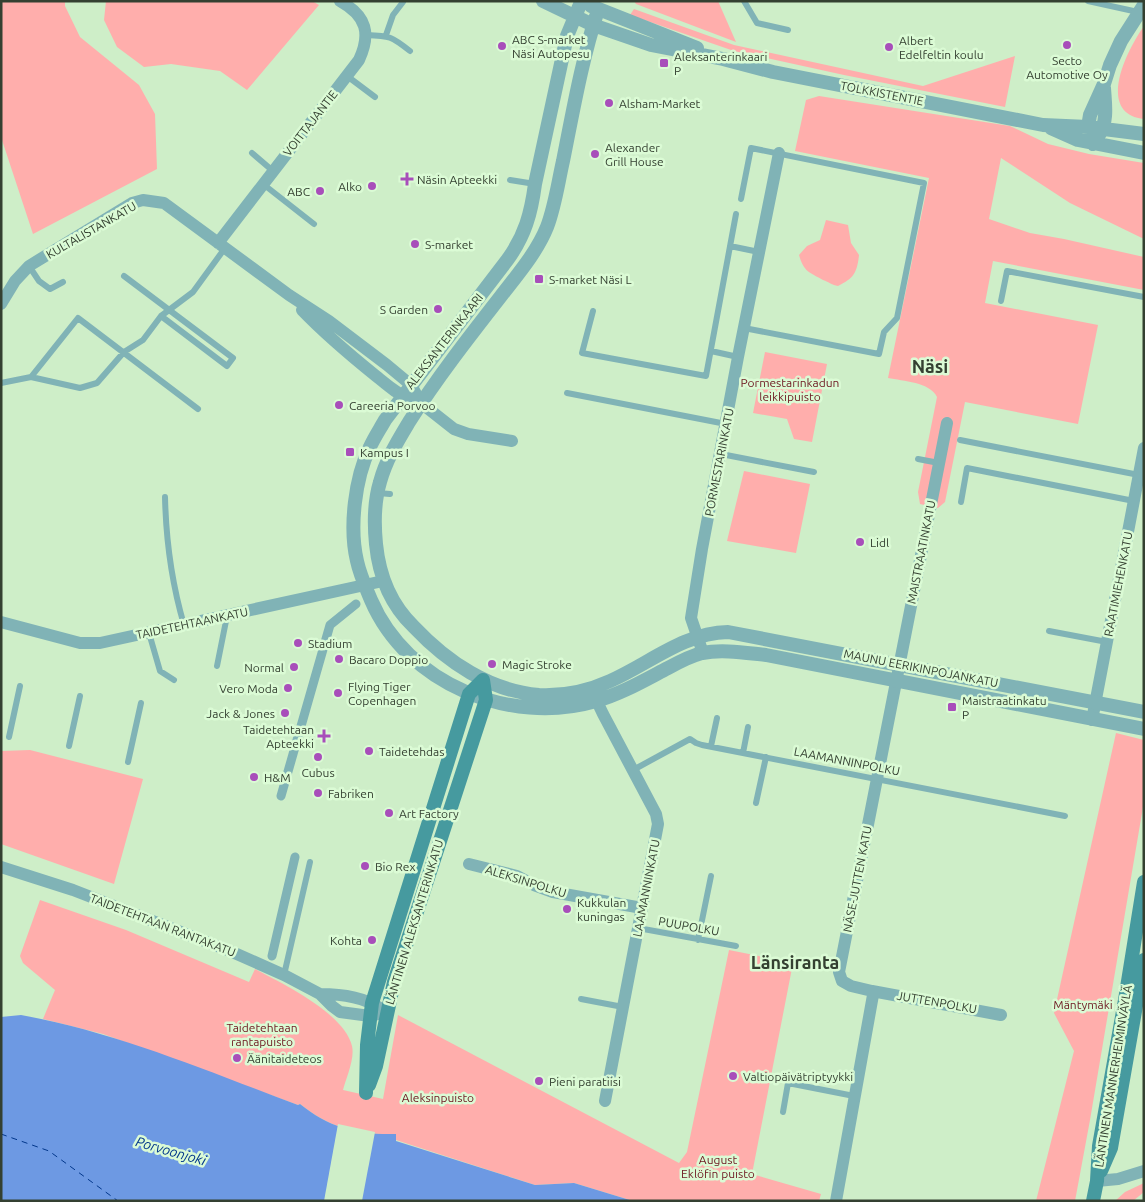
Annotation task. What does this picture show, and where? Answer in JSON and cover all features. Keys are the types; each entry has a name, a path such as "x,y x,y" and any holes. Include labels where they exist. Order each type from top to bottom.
{"main road":[{"name":"LÄNTINEN ALEKSANTERINKATU","path":"483,680 486,700 394,982 376,1066 366,1093 365,1066 371,1010 469,694 483,680"},
{"name":"LÄNTINEN MANNERHEIMINVÄYLÄ","path":"1093,1201 1099,1146 1126,1000 1144,882"},
{"name":"LÄNTINEN MANNERHEIMINVÄYLÄ","path":"1096,1181 1111,1148 1144,960"}],"street":[{"path":"340,1 360,18 365,26 366,35"},
{"name":"TOLKKISTENTIE","path":"543,1 593,25 651,44 773,72 1043,125 1103,128 1144,134"},
{"name":"TOLKKISTENTIE","path":"581,1 600,5 723,59"},
{"name":"ALEKSANTERINKAARI","path":"581,1 567,36 531,210 524,232 517,246 385,420 369,448 360,476 354,506 356,561 382,620 392,636 412,658 430,672 469,694 486,700 531,708 555,708 594,695 624,690 683,660 702,653"},
{"name":"ALEKSANTERINKAARI","path":"600,5 593,25 558,188 546,228 526,263 421,403 389,455 379,484 384,493 375,510 377,556 384,581 393,600 408,621 423,637 442,654 483,680 517,691 538,694 594,695 611,681 698,636"},
{"path":"1093,144 1088,127 1090,115 1120,41 1141,8"},
{"name":"VOITTAJANTIE","path":"222,245 273,170 359,60 366,45 366,35"},
{"path":"1093,144 1103,128 1106,116 1104,84"},
{"name":"TOLKKISTENTIE","path":"1043,125 1078,140 1144,153"},
{"name":"PORMESTARINKATU","path":"702,653 691,618 738,357 779,153"},
{"name":"KULTALISTANKATU","path":"1,304 15,281 29,266 132,203 143,200 164,203 289,295 329,321 406,391"},
{"path":"406,391 454,429 468,434 512,441"},
{"name":"MAISTRAATINKATU","path":"896,682 947,423"},
{"name":"RAATIMIEHENKATU","path":"1092,720 1144,448"},
{"name":"TAIDETEHTAANKATU","path":"1,622 80,643 100,643 384,581"},
{"path":"281,796 330,625 356,604"},
{"name":"MAUNU EERIKINPOJANKATU","path":"698,636 713,632 731,632 1144,712"},
{"name":"MAUNU EERIKINPOJANKATU","path":"702,653 728,652 766,655 1144,730"},
{"name":"NÄSE-JUTTEN KATU","path":"872,991 851,986 842,981 839,972 896,682"},
{"name":"LAAMANNINKATU","path":"594,695 656,814 658,824 605,1101"},
{"path":"272,956 295,857"},
{"name":"ALEKSINPOLKU","path":"469,864 517,876 553,892 642,908"},
{"name":"TAIDETEHTAAN RANTAKATU","path":"1,867 81,893 230,951 284,975 320,994 336,994 371,1010 387,1012"},
{"path":"836,1201 854,1096 872,1009 874,995 872,991"},
{"name":"JUTTENPOLKU","path":"872,991 1001,1015"},
{"path":"1096,1181 1118,1179 1144,1172"}],"lane":[{"path":"744,1 757,22 788,30"},
{"path":"1088,1 1141,8"},
{"path":"386,35 393,15 403,2"},
{"path":"366,35 386,35 410,51"},
{"path":"347,76 374,97"},
{"path":"741,199 751,148 924,183 897,318 884,332 879,354 744,328"},
{"path":"252,153 273,170"},
{"path":"510,180 535,184"},
{"path":"263,184 314,224"},
{"path":"593,311 582,353 706,376 736,214"},
{"path":"1,383 31,377 80,388 97,383 124,352 143,340 161,316 193,292 222,245"},
{"path":"730,246 759,252"},
{"path":"29,266 39,281 50,289 64,282"},
{"path":"1001,302 1008,270 1144,297"},
{"path":"124,276 233,358 227,366 161,316"},
{"path":"31,377 78,318 198,409"},
{"path":"710,351 738,357"},
{"path":"567,393 726,424"},
{"path":"960,440 1139,475"},
{"path":"721,454 814,472"},
{"path":"918,459 939,463"},
{"path":"961,502 967,468 1134,501"},
{"path":"166,497 168,551 184,625"},
{"path":"217,666 227,616"},
{"path":"1049,631 1106,642"},
{"path":"149,633 160,671 174,680"},
{"path":"9,737 20,686"},
{"path":"69,746 80,696"},
{"path":"128,762 141,702"},
{"path":"711,746 717,718"},
{"path":"743,753 748,727"},
{"name":"LAAMANNINPOLKU","path":"633,770 690,739 696,743 743,753 1065,816"},
{"path":"756,803 766,757"},
{"path":"284,975 310,862"},
{"path":"698,940 710,876"},
{"name":"PUUPOLKU","path":"638,928 736,946"},
{"path":"581,999 623,1007"},
{"path":"782,1112 788,1083 854,1096"}],"green space":[{"path":"1,1 65,1 65,6 80,37 139,85 155,114 157,169 33,234 1,137"},
{"path":"106,1 312,1 319,5 247,90 220,71 171,64 144,67 117,47 104,20"},
{"path":"634,1 718,1 736,42 636,4"},
{"path":"634,9 734,45 923,86 1015,56 1005,107 734,51 630,15"},
{"path":"1144,26 1144,119 1129,114 1121,105 1118,93 1119,79 1124,64"},
{"path":"819,96 1010,126 1048,144 1089,154 1144,163 1144,239 1070,203 1001,158 989,219 1030,233 1144,257 1144,290 993,261 985,303 1098,325 1078,424 965,402 945,502 938,508 920,504 918,492 937,397 934,392 922,385 888,378 929,178 795,151 806,100"},
{"path":"826,220 848,225 851,243 859,255 854,274 838,286 808,271 799,255 807,246 820,240"},
{"name":"Pormestarinkadun leikkipuisto","path":"765,352 827,364 812,442 794,439 787,419 753,413"},
{"path":"744,471 810,484 796,553 727,541"},
{"name":"Mäntymäki","path":"1116,733 1144,740 1144,801 1090,1120 1075,1201 1036,1201 1074,1051 1054,1013"},
{"path":"30,750 143,779 114,884 1,844 1,751"},
{"path":"40,900 126,930 249,982 255,969 296,991 325,1011 347,1034 353,1051 343,1090 383,1099 398,1015 679,1163 687,1152 729,950 793,963 752,1174 821,1194 819,1201 633,1201 574,1183 535,1185 396,1140 396,1134 356,1131 333,1124 300,1104 298,1105 103,1034 43,1019 55,990 23,963 20,956"},
{"path":"1144,1183 1144,1192 1133,1201 1115,1201 1125,1192"}],"water":[{"name":"Porvoonjoki","path":"21,1015 92,1031 161,1054 298,1105 300,1104 322,1119 345,1128 369,1133 396,1134 396,1141 535,1185 574,1183 633,1201 1,1201 1,1017"}],"pier":[{"path":"338,1124 375,1132 362,1201 324,1201"}],"ferry route":[{"path":"1,1134 49,1151 118,1201"}],"place":[{"name":"Secto Automotive Oy","path":"1067,45"},
{"name":"ABC S-market Näsi Autopesu","path":"502,46"},
{"name":"Albert Edelfeltin koulu","path":"889,47"},
{"name":"Aleksanterinkaari P","path":"664,63"},
{"name":"Alsham-Market","path":"609,103"},
{"name":"Alexander Grill House","path":"595,154"},
{"name":"Näsin Apteekki","path":"407,179"},
{"name":"Alko","path":"372,186"},
{"name":"ABC","path":"320,191"},
{"name":"S-market","path":"415,244"},
{"name":"S-market Näsi L","path":"539,279"},
{"name":"S Garden","path":"438,309"},
{"name":"Careeria Porvoo","path":"339,405"},
{"name":"Kampus I","path":"350,452"},
{"name":"Lidl","path":"860,542"},
{"name":"Stadium","path":"298,643"},
{"name":"Bacaro Doppio","path":"339,659"},
{"name":"Magic Stroke","path":"492,664"},
{"name":"Normal","path":"294,667"},
{"name":"Vero Moda","path":"288,688"},
{"name":"Flying Tiger Copenhagen","path":"338,693"},
{"name":"Maistraatinkatu P","path":"952,707"},
{"name":"Jack & Jones","path":"285,713"},
{"name":"Taidetehtaan Apteekki","path":"324,736"},
{"name":"Taidetehdas","path":"369,751"},
{"name":"Cubus","path":"318,757"},
{"name":"H&M","path":"254,777"},
{"name":"Fabriken","path":"318,793"},
{"name":"Art Factory","path":"389,813"},
{"name":"Bio Rex","path":"365,866"},
{"name":"Kukkulan kuningas","path":"567,909"},
{"name":"Kohta","path":"372,940"},
{"name":"Äänitaideteos","path":"237,1058"},
{"name":"Valtiopäivätriptyykki","path":"733,1076"},
{"name":"Pieni paratiisi","path":"539,1081"}],"district":[{"name":"Näsi","path":"930,366"},
{"name":"Länsiranta","path":"795,962"}],"park label":[{"name":"Taidetehtaan rantapuisto","path":"262,1034"},
{"name":"Aleksinpuisto","path":"438,1097"},
{"name":"August Eklöfin puisto","path":"718,1166"}]}
